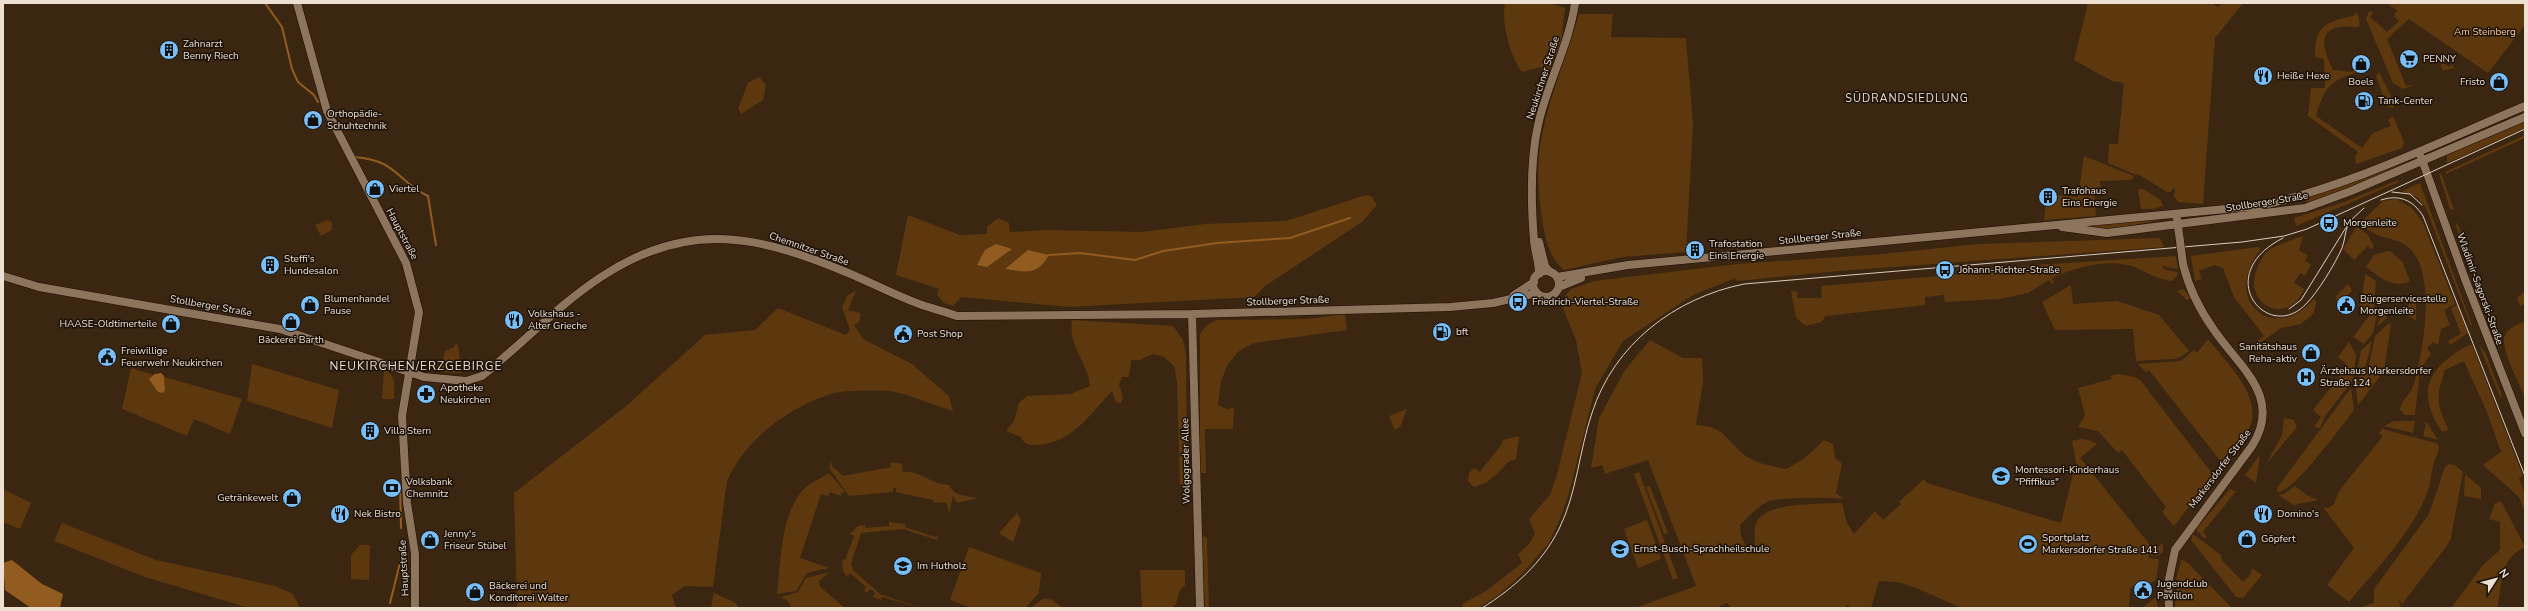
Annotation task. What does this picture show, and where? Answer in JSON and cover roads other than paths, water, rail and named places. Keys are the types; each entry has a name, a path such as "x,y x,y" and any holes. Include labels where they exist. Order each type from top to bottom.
{"main road":[{"name":"Hauptstraße","path":"297,3 326,112 409,270 419,312 402,416 407,503 415,554 415,608"},
{"name":"Neukirchner Straße","path":"1539,274 1534,232 1533,161 1538,126 1551,77 1569,30 1575,3"},
{"name":"Stollberger Straße","path":"1557,277 1628,265 2258,206 2289,199 2418,151 2525,106"},
{"name":"Stollberger Straße","path":"2043,226 2107,233 2305,208 2336,197 2525,117"},
{"name":"Wladimir-Sagorski-Straße","path":"2418,151 2465,279 2525,433"},
{"name":"Markersdorfer Straße","path":"2169,608 2168,584 2175,550 2252,446 2259,435 2264,414 2259,391 2253,381 2214,331 2194,298 2188,284 2183,264 2176,214"},
{"name":"Neukirchner Straße","path":"1534,232 1545,266 1550,272"},
{"name":"Chemnitzer Straße","path":"410,372 424,376 462,381 482,376 566,302 601,277 649,252 696,240 735,238 786,250 848,272 923,306 957,316 1071,314"},
{"name":"Stollberger Straße","path":"1559,287 1598,271"},
{"path":"1550,272 1557,277 1559,287 1551,296 1544,297 1537,293 1534,282 1539,274 1550,272"},
{"name":"Stollberger Straße","path":"3,276 39,287 280,329 410,372"},
{"name":"Stollberger Straße","path":"1505,300 1534,282"},
{"name":"Stollberger Straße","path":"1071,314 1192,314 1450,307 1505,300 1537,293"},
{"name":"Wolgograder Allee","path":"1192,314 1200,608"}],"waterway":[{"path":"265,3 282,27 292,69 298,82 314,95 318,102"},
{"path":"354,157 380,162 396,172 417,190 428,196 436,245"},
{"path":"1049,255 1080,253 1135,260 1163,251 1217,243 1290,238 1350,218"},
{"path":"400,484 401,528"},
{"path":"390,603 404,547"}],"tram line":[{"path":"1482,608 1505,592 1536,564 1559,529 1570,501 1592,413 1602,388 1615,366 1650,328 1671,313 1694,300 1744,284 2242,242 2284,236 2307,229 2525,129"},
{"path":"2392,192 2410,194 2422,205"},
{"path":"2381,200 2388,198 2400,198 2410,202 2423,216 2525,476"},
{"path":"2289,309 2301,300 2350,221 2364,208"},
{"path":"2283,238 2261,253 2250,270 2248,286 2253,300 2263,310 2276,316 2291,314 2306,304 2316,292 2339,255 2348,224"}],"place":[{"name":"Zahnarzt Benny Riech","path":"169,50"},
{"name":"PENNY","path":"2409,59"},
{"name":"Boels","path":"2361,64"},
{"name":"Heiße Hexe","path":"2263,76"},
{"name":"Fristo","path":"2499,82"},
{"name":"Tank-Center","path":"2364,101"},
{"name":"Orthopädie- Schuhtechnik","path":"313,120"},
{"name":"Viertel","path":"375,189"},
{"name":"Trafohaus Eins Energie","path":"2048,197"},
{"name":"Morgenleite","path":"2329,223"},
{"name":"Trafostation Eins Energie","path":"1695,250"},
{"name":"Steffi's Hundesalon","path":"270,265"},
{"name":"Johann-Richter-Straße","path":"1945,270"},
{"name":"Friedrich-Viertel-Straße","path":"1518,302"},
{"name":"Blumenhandel Pause","path":"310,305"},
{"name":"Bürgerservicestelle Morgenleite","path":"2346,305"},
{"name":"Volkshaus - Alter Grieche","path":"514,320"},
{"name":"Bäckerei Barth","path":"291,322"},
{"name":"HAASE-Oldtimerteile","path":"171,324"},
{"name":"bft","path":"1442,332"},
{"name":"Post Shop","path":"903,334"},
{"name":"Sanitätshaus Reha-aktiv","path":"2311,353"},
{"name":"Freiwillige Feuerwehr Neukirchen","path":"107,357"},
{"name":"Ärztehaus Markersdorfer Straße 124","path":"2306,377"},
{"name":"Apotheke Neukirchen","path":"426,394"},
{"name":"Villa Stern","path":"370,431"},
{"name":"Montessori-Kinderhaus \"Pfiffikus\"","path":"2001,476"},
{"name":"Volksbank Chemnitz","path":"392,488"},
{"name":"Getränkewelt","path":"292,498"},
{"name":"Nek Bistro","path":"340,514"},
{"name":"Domino's","path":"2263,514"},
{"name":"Göpfert","path":"2247,539"},
{"name":"Jenny's Friseur Stübel","path":"430,540"},
{"name":"Sportplatz Markersdorfer Straße 141","path":"2028,544"},
{"name":"Ernst-Busch-Sprachheilschule","path":"1620,549"},
{"name":"Im Hutholz","path":"903,566"},
{"name":"Jugendclub Pavillon","path":"2143,590"},
{"name":"Bäckerei und Konditorei Walter","path":"475,592"}],"district":[{"name":"SÜDRANDSIEDLUNG","path":"1907,98"},
{"name":"NEUKIRCHEN/ERZGEBIRGE","path":"416,366"}],"park label":[{"name":"Am Steinberg","path":"2485,32"}]}
